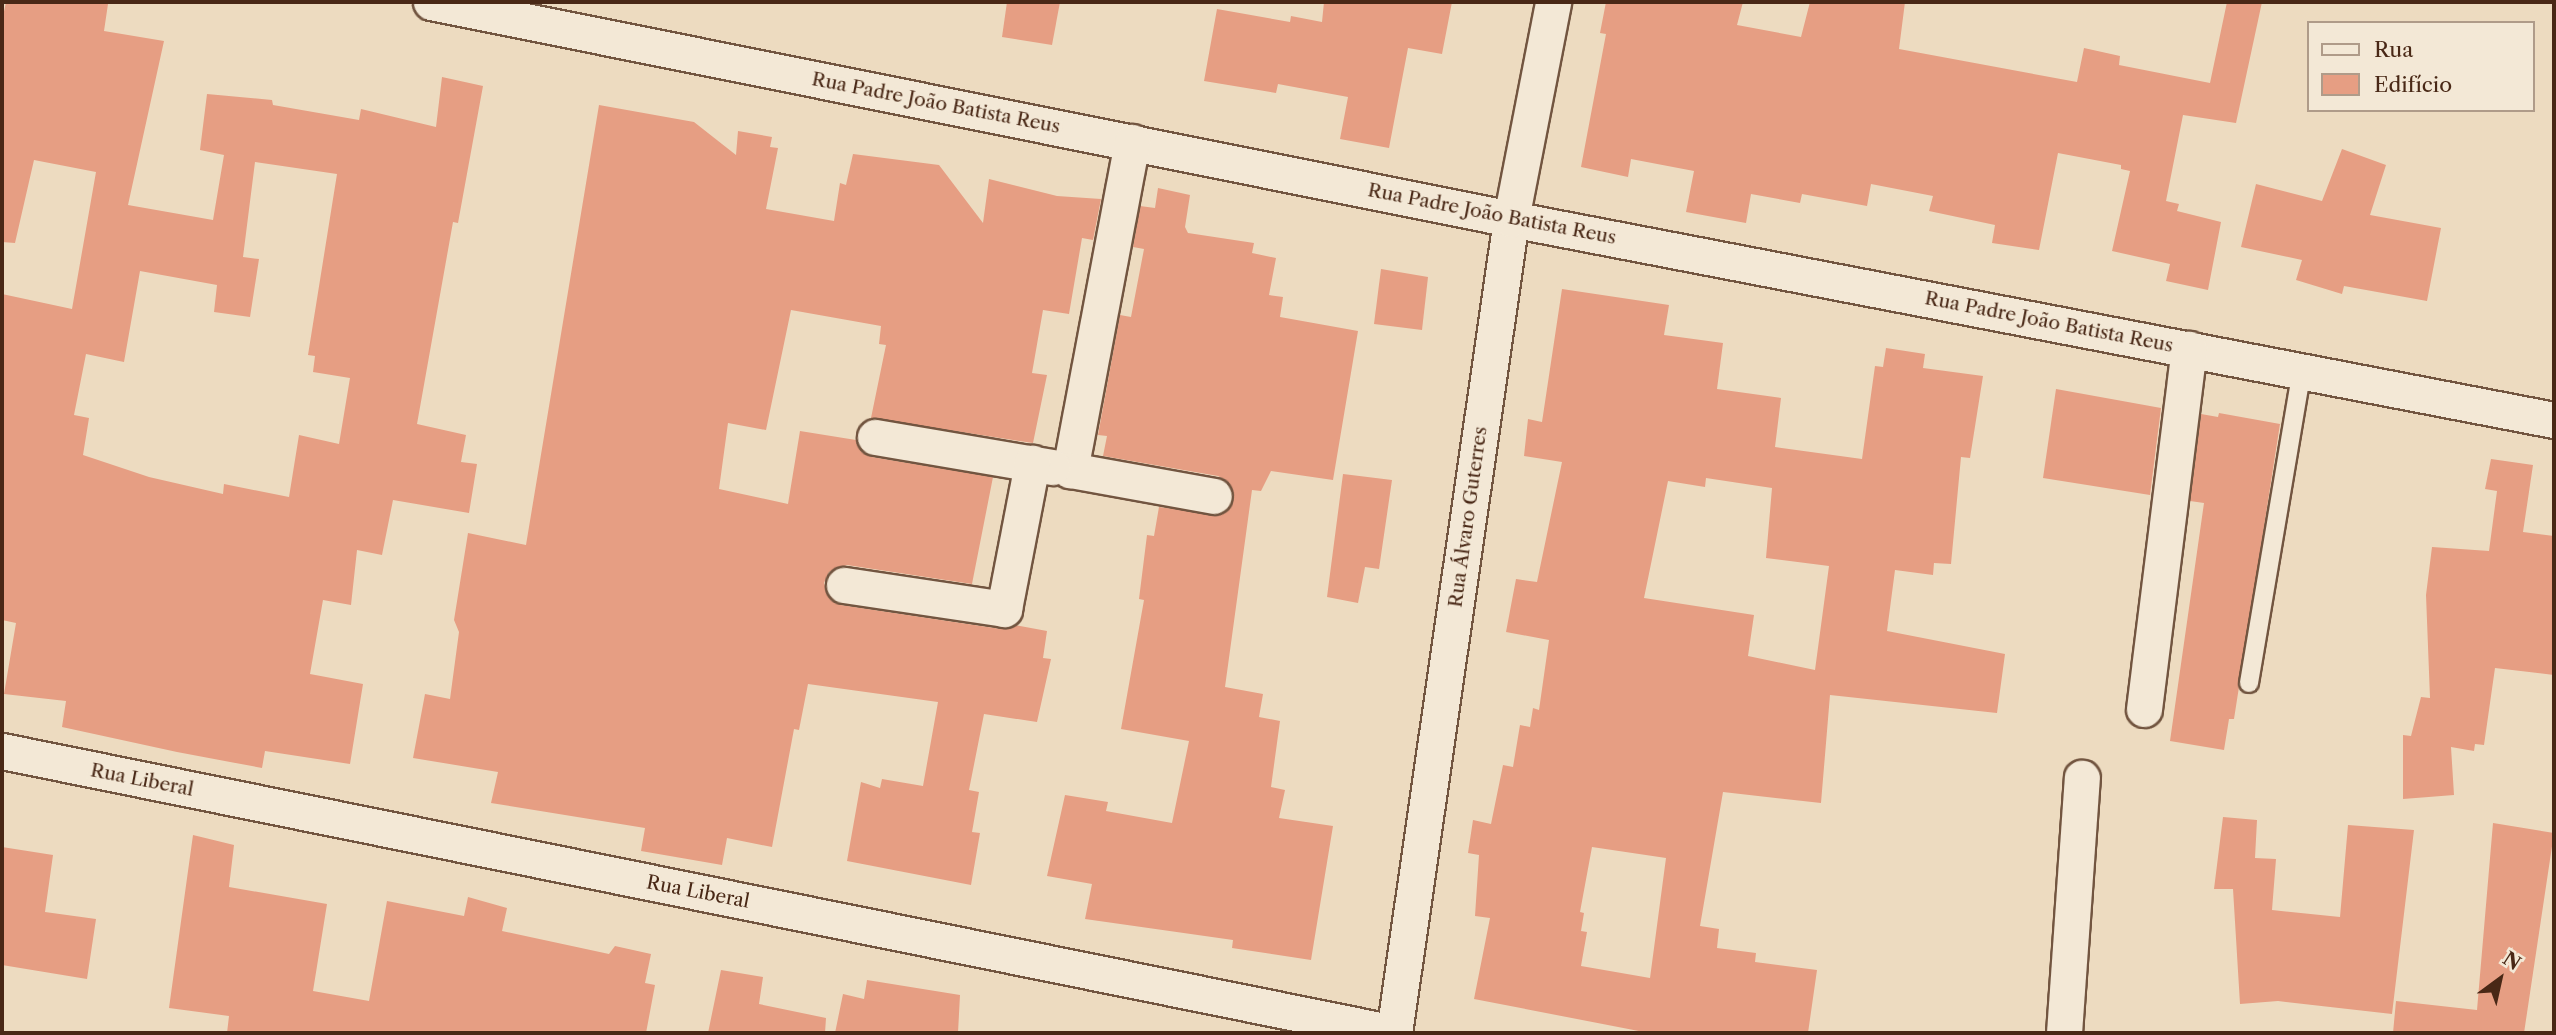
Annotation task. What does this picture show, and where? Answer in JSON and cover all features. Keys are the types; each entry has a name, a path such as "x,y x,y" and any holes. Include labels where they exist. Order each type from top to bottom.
{"street":[{"name":"Rua Padre João Batista Reus","path":"431,2 1511,219 2554,419"},
{"name":"Rua Álvaro Guterres","path":"1394,1033 1511,219 1553,2"},
{"path":"1070,470 1132,142"},
{"path":"2144,709 2189,349"},
{"path":"875,437 1214,496"},
{"path":"844,585 1004,609 1031,463"},
{"name":"Rua Liberal","path":"2,751 1394,1033"},
{"path":"2064,1033 2081,778"}],"lane":[{"path":"2249,683 2302,371"}],"building":[{"path":"6,2 108,4 104,31 164,41 128,205 213,220 224,155 200,150 207,94 272,100 273,105 359,120 361,109 436,127 442,77 483,86 458,223 453,222 417,424 466,435 461,462 477,464 469,513 393,500 382,555 357,550 351,605 323,600 310,674 363,684 350,764 265,751 262,768 177,752 62,727 66,701 4,694 16,623 2,620 2,294 72,309 96,172 34,160 15,243 2,242 2,21","holes":["255,162 337,174 308,355 315,356 313,372 350,378 339,444 299,435 289,497 224,484 223,494 149,477 83,455 89,418 74,415 86,354 124,362 140,271 217,285 214,312 250,317 259,259 243,257"]},
{"path":"1007,2 1060,2 1052,45 1002,37"},
{"path":"1324,2 1452,2 1442,54 1408,48 1389,148 1340,139 1348,97 1278,84 1276,93 1204,81 1217,9 1290,22 1291,16 1322,22"},
{"path":"1606,2 1743,2 1737,25 1801,37 1810,2 1905,2 1899,49 2077,82 2084,48 2120,56 2119,65 2210,83 2227,2 2262,2 2236,123 2183,115 2166,201 2179,204 2177,211 2221,222 2208,290 2166,281 2170,264 2112,251 2130,171 2121,169 2121,165 2058,153 2039,250 1992,243 1995,225 1929,211 1933,196 1871,184 1867,206 1802,194 1800,203 1751,194 1746,223 1686,212 1694,171 1631,159 1628,177 1581,167 1606,34 1600,33"},
{"path":"599,105 694,122 736,155 738,131 772,137 770,147 778,148 766,209 834,221 840,183 846,185 853,154 939,165 983,223 989,179 1057,196 1101,199 1093,240 1082,238 1069,314 1043,310 1032,373 1047,375 1033,443 871,418 886,345 879,344 881,326 791,310 766,430 728,423 719,489 788,504 800,431 856,440 862,452 872,457 993,477 972,584 847,565 829,572 824,583 831,600 841,605 1001,629 1015,625 1047,631 1043,658 1051,659 1037,722 984,714 969,790 979,792 972,832 980,833 971,885 847,861 861,782 880,788 882,779 923,786 938,702 808,684 799,730 794,729 772,847 727,838 722,865 641,851 645,828 491,803 498,772 413,758 425,694 450,699 459,632 454,620 468,533 526,545"},
{"path":"2342,149 2386,165 2370,215 2441,228 2427,301 2344,286 2342,294 2296,280 2302,260 2241,247 2256,184 2322,201"},
{"path":"1158,188 1190,195 1185,227 1188,233 1254,243 1252,253 1276,258 1269,295 1283,297 1280,317 1358,331 1333,480 1271,471 1261,491 1252,490 1225,687 1263,694 1259,717 1280,721 1271,787 1285,790 1279,818 1333,826 1311,960 1232,948 1233,940 1085,919 1092,884 1047,876 1065,795 1108,802 1106,811 1172,823 1189,741 1121,729 1144,600 1139,599 1147,535 1154,536 1159,507 1220,515 1234,499 1227,481 1218,476 1103,456 1107,436 1098,435 1120,315 1131,317 1144,249 1133,247 1140,206 1155,208"},
{"path":"1381,269 1428,277 1422,330 1374,324"},
{"path":"1562,289 1669,305 1664,335 1723,343 1717,389 1781,398 1775,447 1862,459 1875,366 1883,367 1886,348 1925,354 1923,368 1983,376 1970,458 1961,457 1951,564 1934,563 1933,575 1895,570 1887,631 2005,654 1997,713 1830,695 1821,803 1723,792 1700,926 1719,929 1717,948 1756,953 1755,962 1817,970 1808,1033 1649,1033 1474,999 1490,918 1475,916 1479,855 1468,853 1473,820 1491,824 1503,765 1513,767 1520,725 1530,727 1533,708 1539,710 1549,640 1506,632 1516,579 1537,582 1562,462 1524,456 1528,419 1542,422","holes":["1706,478 1772,488 1766,558 1829,566 1815,670 1748,656 1754,615 1644,598 1668,481 1705,487","1592,847 1666,858 1650,978 1581,966 1587,932 1581,931 1584,913 1580,912"]},
{"path":"2056,389 2161,408 2150,495 2043,478"},
{"path":"2219,413 2280,424 2234,719 2229,719 2224,750 2170,741 2204,503 2190,501 2201,414 2218,417"},
{"path":"2491,459 2533,465 2523,532 2554,536 2554,675 2495,668 2484,745 2475,744 2474,751 2451,747 2454,795 2403,799 2403,735 2411,736 2421,697 2430,698 2426,595 2432,547 2489,551 2497,491 2485,489"},
{"path":"1343,474 1392,480 1379,569 1365,567 1358,603 1327,597"},
{"path":"2223,817 2257,820 2255,858 2276,859 2272,910 2340,917 2348,825 2414,830 2392,1014 2278,1001 2240,1004 2233,889 2214,889"},
{"path":"2493,823 2554,833 2524,1033 2393,1033 2396,1001 2477,1010"},
{"path":"193,835 234,845 229,887 327,904 313,991 369,1001 387,901 464,916 468,897 507,908 502,931 609,954 615,946 651,954 645,983 655,985 646,1033 227,1033 229,1016 169,1008"},
{"path":"2,847 53,855 45,912 96,919 87,979 2,965"},
{"path":"721,970 763,977 759,1004 826,1018 825,1033 708,1033"},
{"path":"867,980 960,995 958,1033 835,1033 843,994 864,999"}]}
